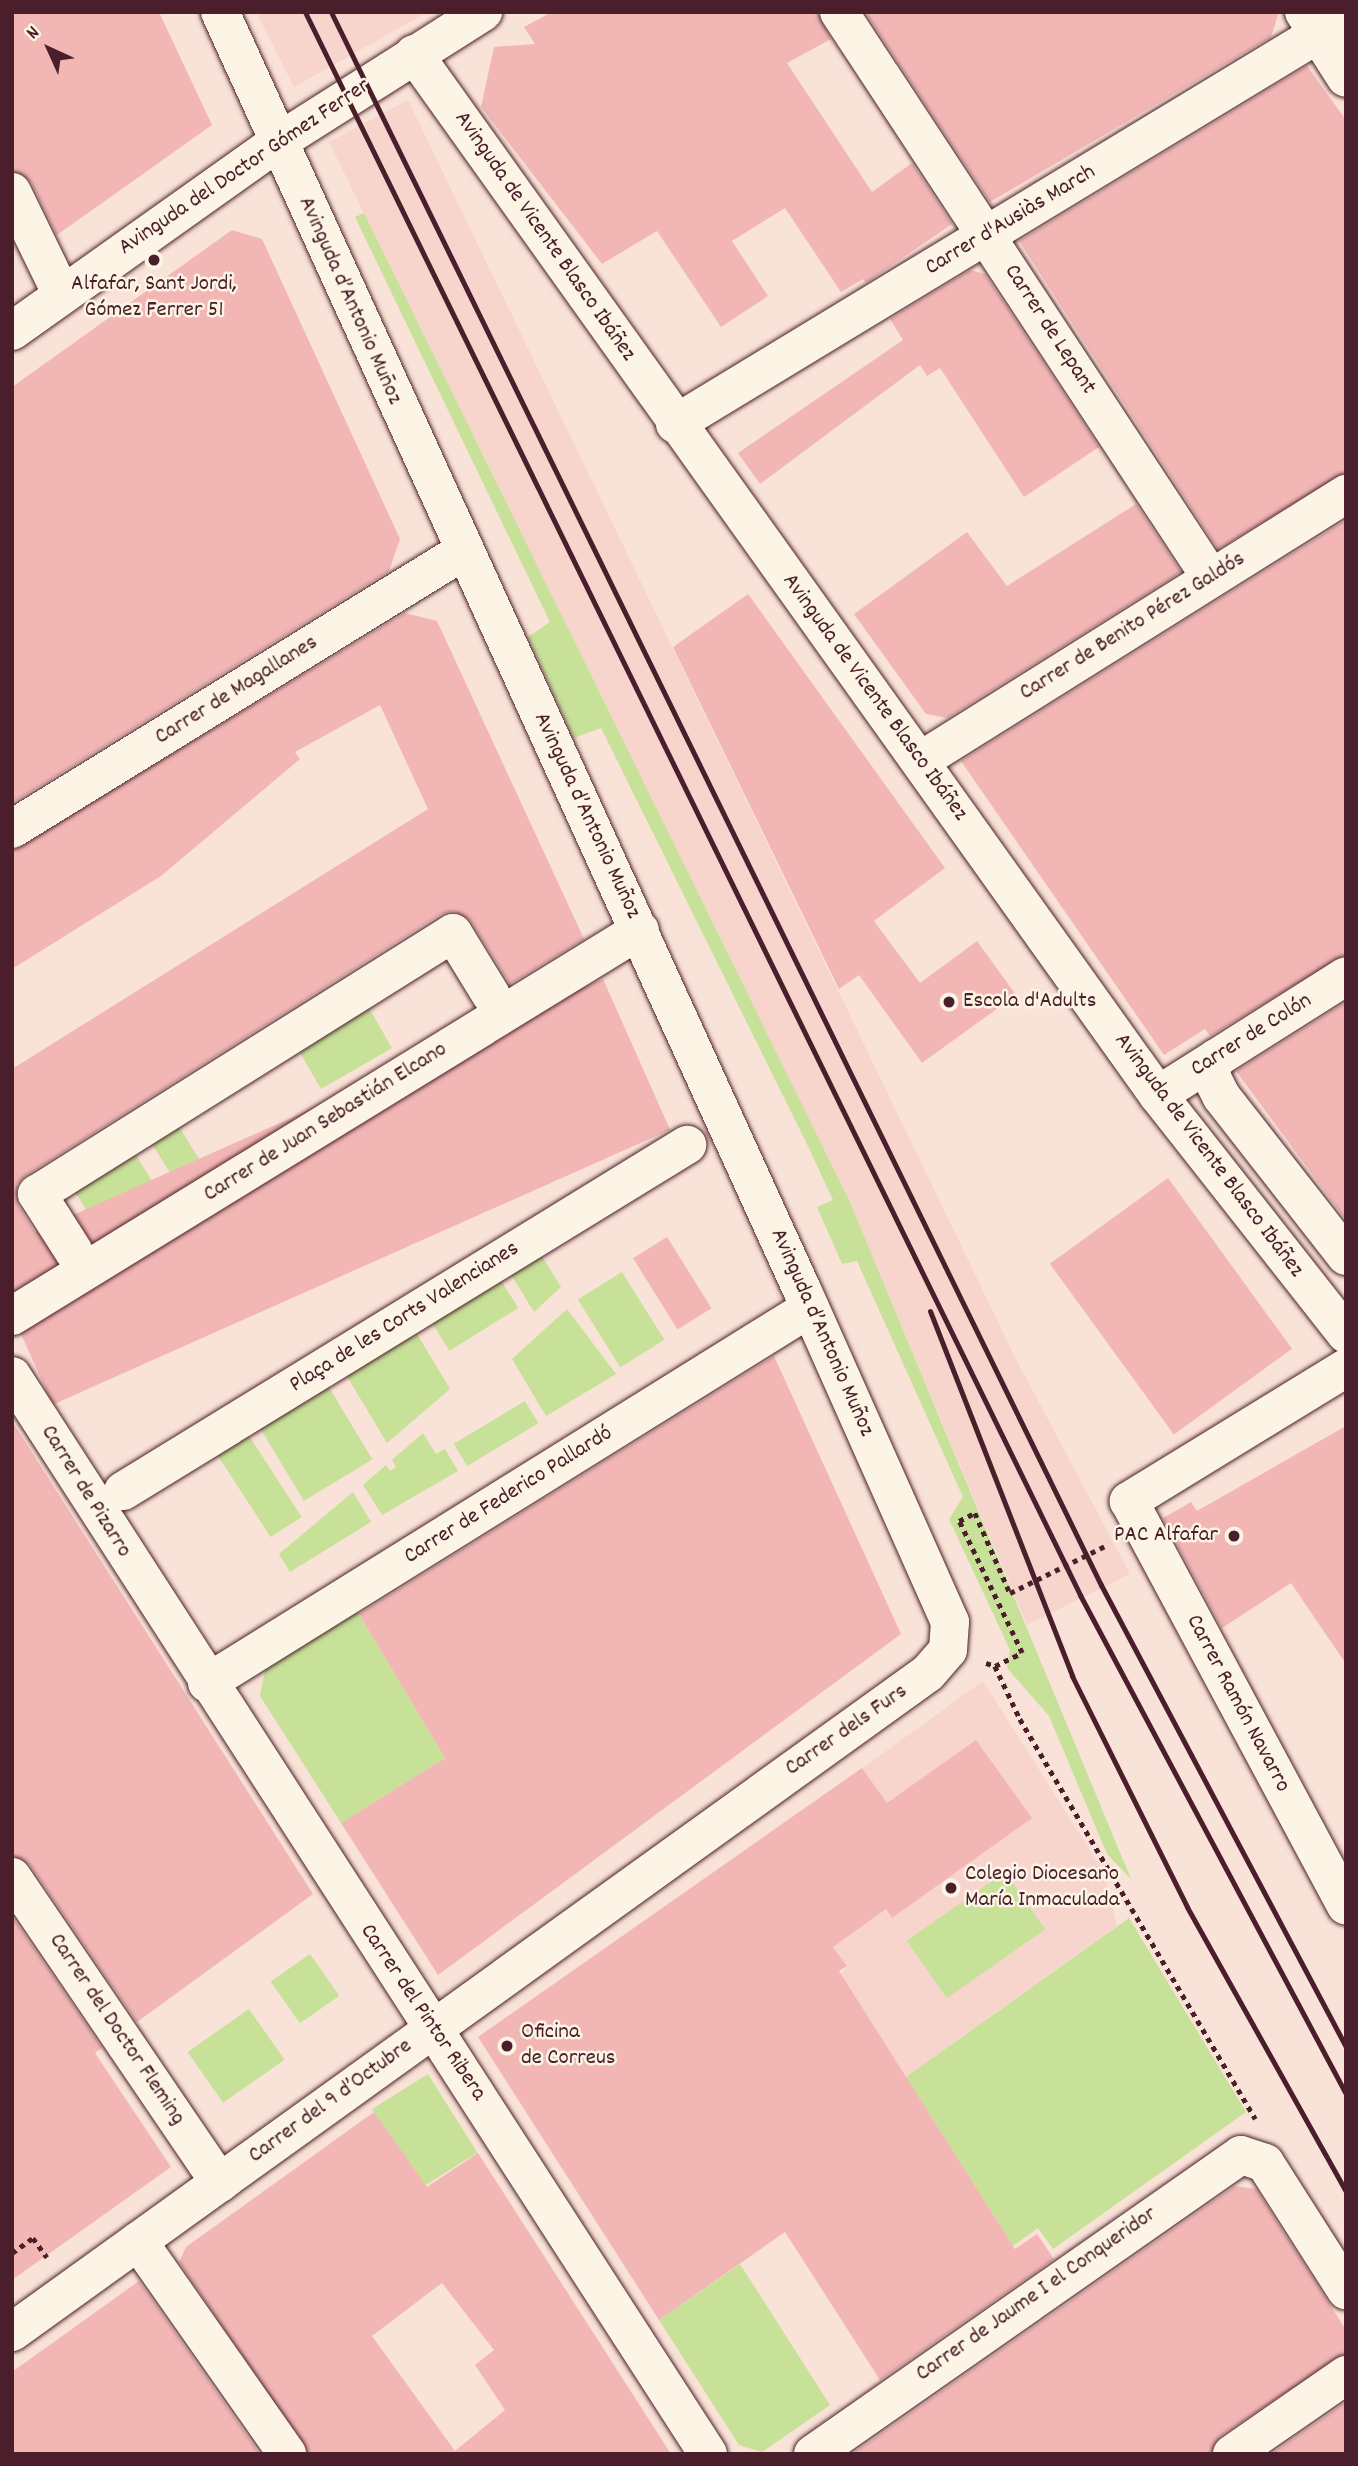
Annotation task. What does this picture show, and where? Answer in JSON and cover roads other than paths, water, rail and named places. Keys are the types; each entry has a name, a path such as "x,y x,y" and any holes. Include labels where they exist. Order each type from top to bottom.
{"street":[{"name":"Avinguda d’Antonio Muñoz","path":"220,12 462,552 640,930 950,1622"},
{"name":"Avinguda del Doctor Gómez Ferrer","path":"12,331 278,142 483,12"},
{"name":"Carrer de Lepant","path":"839,12 1211,578"},
{"name":"Carrer d'Ausiàs March","path":"675,424 987,236 1322,21"},
{"path":"1322,21 1346,78"},
{"name":"Avinguda de Vicente Blasco Ibáñez","path":"414,54 675,424 1158,1095 1346,1334"},
{"path":"12,192 62,296"},
{"name":"Carrer de Benito Pérez Galdós","path":"920,761 1346,494"},
{"name":"Carrer de Magallanes","path":"12,829 462,552"},
{"name":"Carrer de Juan Sebastián Elcano","path":"12,1316 640,930"},
{"path":"74,1252 37,1194 453,933 491,995"},
{"name":"Carrer de Colón","path":"1158,1095 1346,976"},
{"name":"Avinguda de Vicente Blasco Ibáñez","path":"1216,1058 1210,1073 1221,1096 1346,1256"},
{"name":"Plaça de les Corts Valencianes","path":"123,1491 687,1145"},
{"name":"Carrer de Federico Pallardó","path":"207,1684 810,1308"},
{"name":"Carrer Ramón Navarro","path":"1346,1368 1129,1501 1346,1906"},
{"name":"Carrer de Pizarro","path":"12,1376 135,1573"},
{"name":"Carrer del Pintor Ribera","path":"135,1573 434,2027 708,2454"},
{"name":"Carrer dels Furs","path":"719,1822 928,1673 948,1650 950,1622"},
{"name":"Carrer del 9 d’Octubre","path":"12,2332 719,1822"},
{"name":"Carrer del Doctor Fleming","path":"12,1877 220,2183"},
{"name":"Carrer de Jaume I el Conqueridor","path":"813,2454 1228,2159 1252,2155 1260,2147 1346,2290"},
{"path":"138,2241 287,2454"},
{"path":"1233,2454 1346,2375"}],"railway":[{"path":"305,12 1080,1595 1346,2094"},
{"path":"331,12 1101,1585 1346,2047"},
{"path":"930,1311 1072,1676 1187,1907 1346,2191"}],"place":[{"name":"Alfafar, Sant Jordi, Gómez Ferrer 51","path":"154,260"},
{"name":"Escola d'Adults","path":"949,1002"},
{"name":"PAC Alfafar","path":"1234,1536"},
{"name":"Colegio Diocesano María Inmaculada","path":"951,1888"},
{"name":"Oficina de Correus","path":"507,2046"}]}
